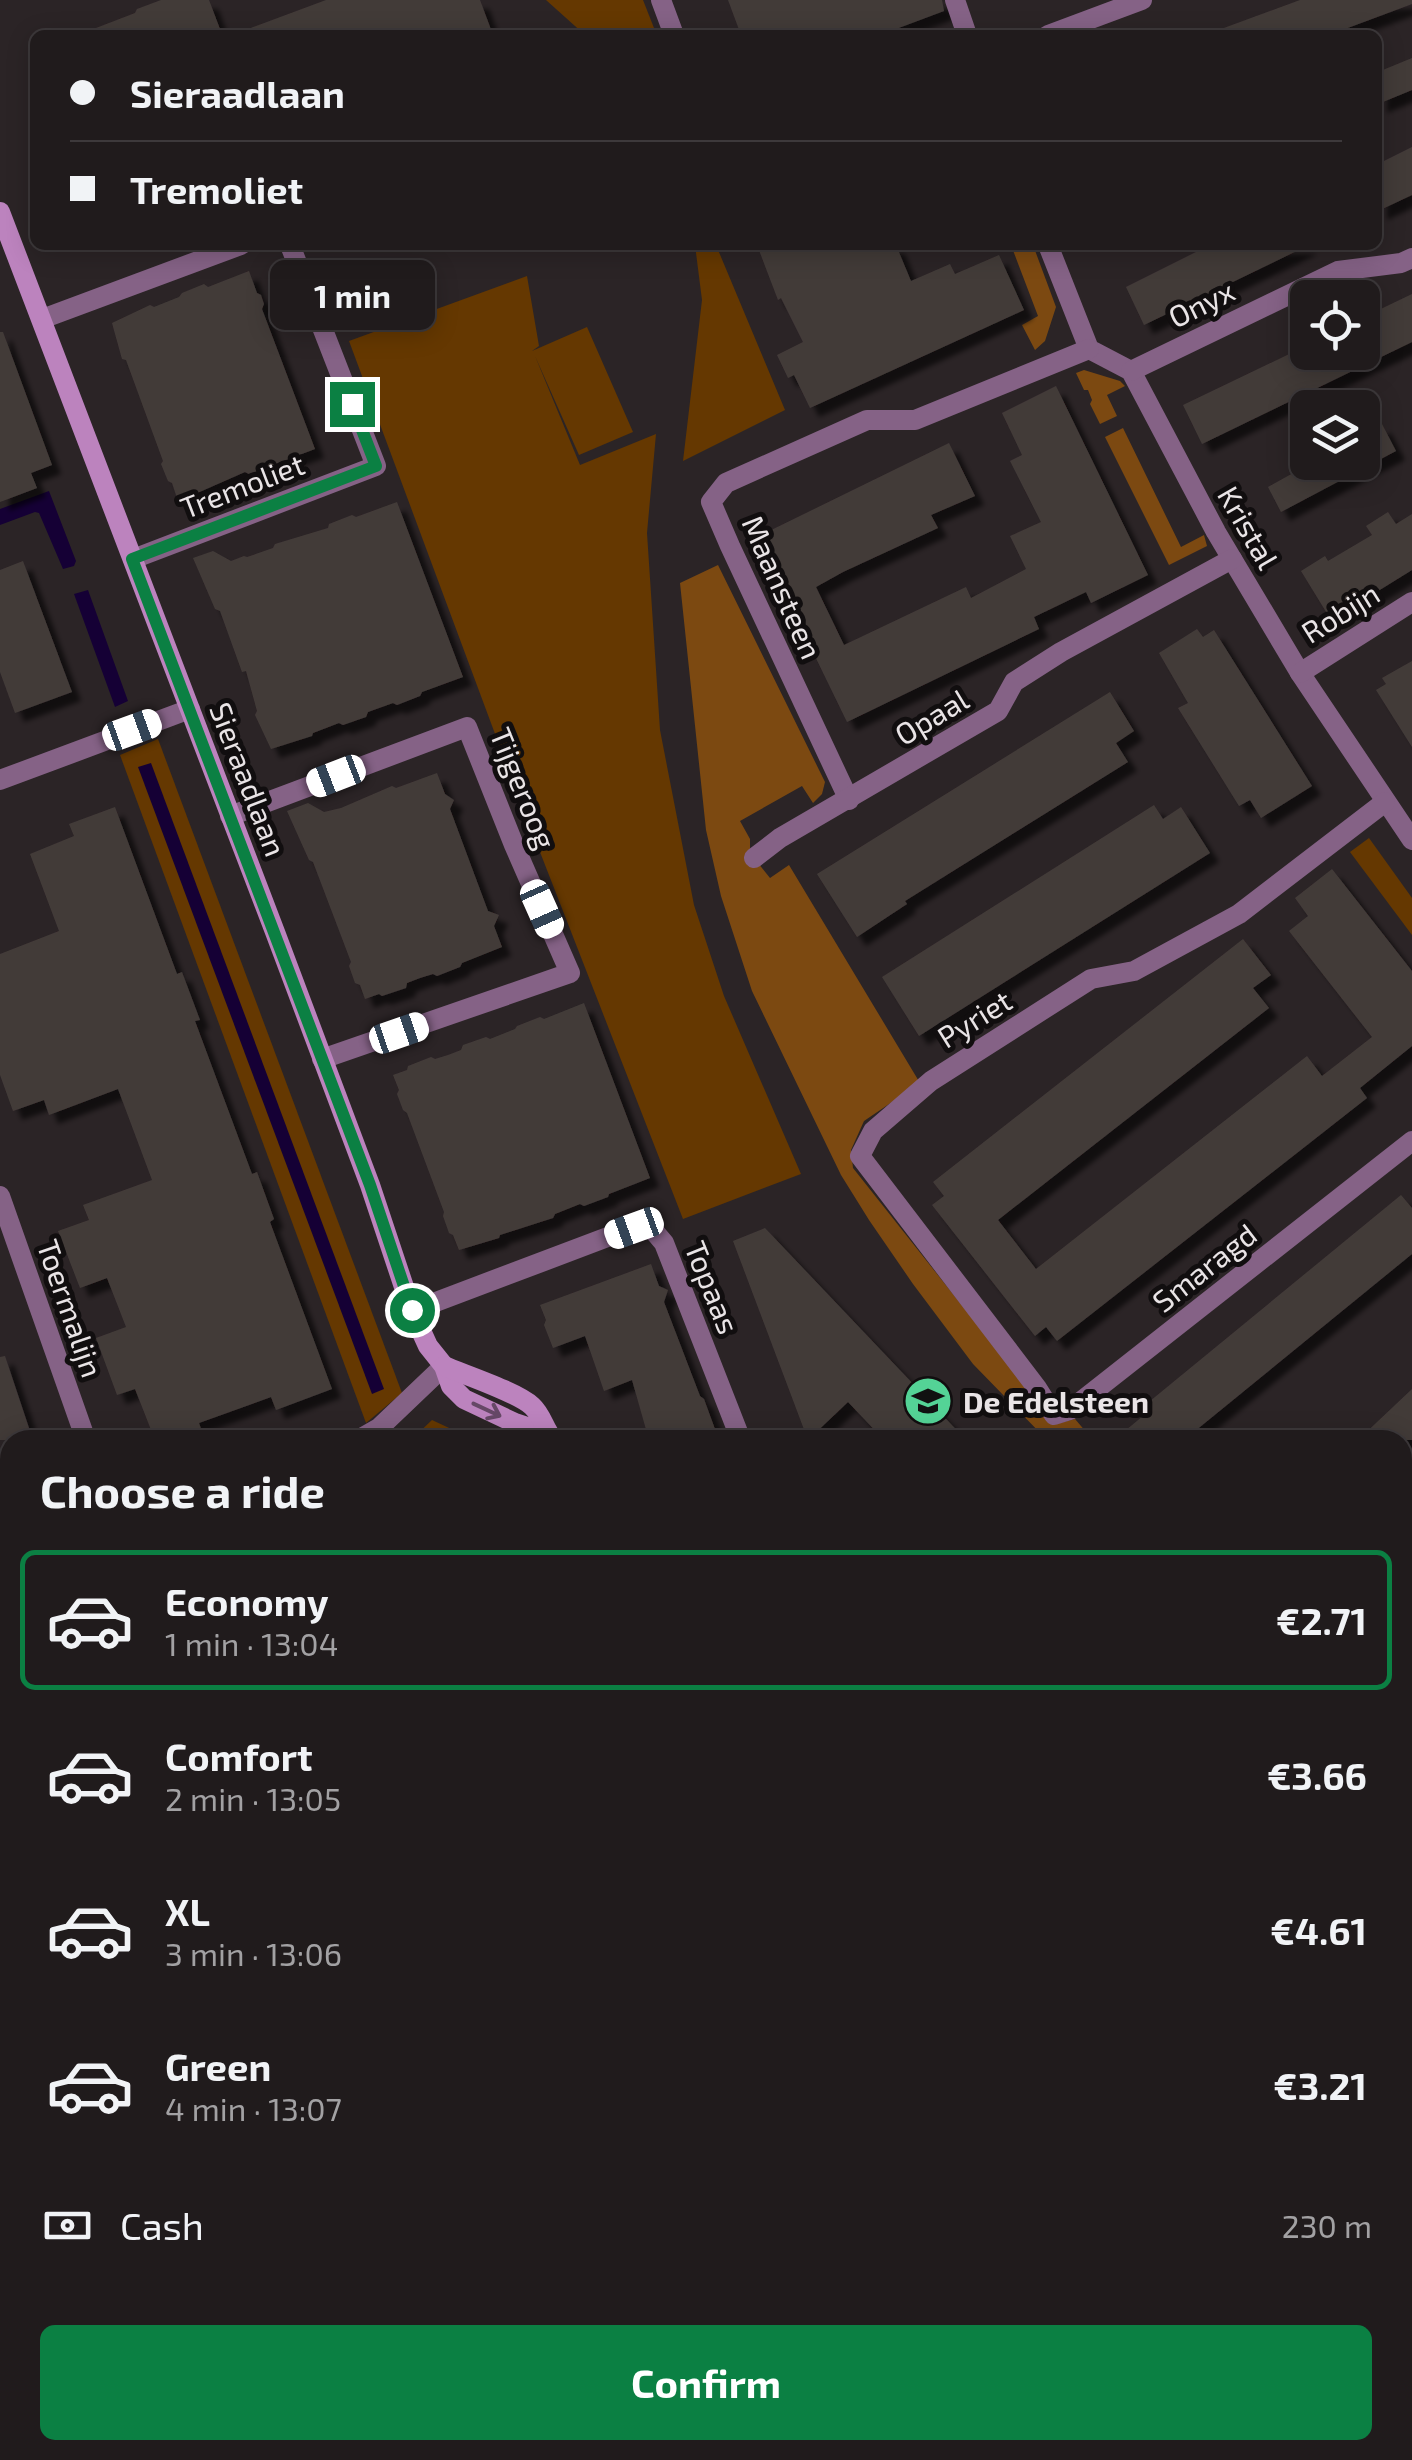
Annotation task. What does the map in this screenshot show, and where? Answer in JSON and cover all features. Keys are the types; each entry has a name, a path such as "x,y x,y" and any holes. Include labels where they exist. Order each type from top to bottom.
{"street":[{"path":"661,0 672,30"},
{"path":"955,0 965,30"},
{"path":"1061,30 1142,0"},
{"name":"Sieraadlaan","path":"0,212 370,1185 412,1310 451,1386 464,1399 533,1430"},
{"path":"42,319 228,250"},
{"name":"Tremoliet","path":"132,559 376,466 292,250"},
{"path":"1050,250 1089,350 1131,371"},
{"name":"Onyx","path":"1131,371 1338,270 1412,258"},
{"name":"Maansteen","path":"849,800 712,502 726,483 867,420 915,420 1089,350"},
{"name":"Kristal","path":"1131,371 1232,559 1300,672 1412,840"},
{"name":"Opaal","path":"754,858 780,838 998,711 1014,682 1045,662 1232,559"},
{"name":"Robijn","path":"1300,672 1412,602"},
{"path":"0,780 190,709"},
{"name":"Tijgeroog","path":"230,816 467,727 570,973 322,1059"},
{"name":"Pyriet","path":"1038,1388 860,1156 873,1131 931,1082 1092,980 1134,971 1239,914 1385,802"},
{"name":"Smaragd","path":"1038,1388 1054,1415 1070,1410 1412,1141"},
{"name":"Toermalijn","path":"0,1196 82,1430"},
{"name":"Topaas","path":"412,1310 634,1228 653,1230 664,1243 737,1430"},
{"path":"376,1430 444,1366"}],"shaded area":[{"path":"546,0 643,0 654,28 648,30 579,30"},
{"path":"696,250 718,250 785,410 683,461 702,300"},
{"path":"1013,250 1035,250 1056,307 1045,341 1035,350 1022,325 1038,316"},
{"path":"527,276 539,346 532,351 587,327 633,432 579,455 535,356 580,465 656,434 647,533 660,730 694,905 724,996 801,1174 683,1219 517,793 349,341"},
{"path":"1084,370 1125,386 1107,395 1117,416 1100,424 1088,390 1084,390 1076,373"},
{"path":"1123,428 1181,547 1204,535 1207,546 1169,565 1105,437"},
{"path":"49,491 76,561 74,566 63,569 39,513 0,525 0,509"},
{"path":"718,565 825,782 822,794 813,803 802,786 740,821 750,839 750,853 770,878 789,865 920,1083 864,1121 851,1150 853,1168 1056,1424 1075,1419 1084,1430 1037,1430 973,1364 913,1284 841,1175 752,991 721,896 706,830 680,583"},
{"path":"88,590 128,701 115,707 74,594"},
{"path":"158,739 402,1393 366,1423 120,755"},
{"path":"151,763 384,1389 372,1394 138,767"},
{"path":"1369,838 1412,898 1412,935 1350,852"},
{"path":"432,1420 454,1430 422,1430"}],"building":[{"path":"161,0 209,0 220,29 91,30"},
{"path":"326,0 480,0 491,30 245,30"},
{"path":"728,0 942,0 944,11 893,30 739,30"},
{"path":"1300,0 1412,0 1412,4 1342,30 1218,30"},
{"path":"1412,58 1412,90 1382,102 1382,70"},
{"path":"1412,147 1412,195 1382,209 1382,162"},
{"path":"759,250 898,250 911,281 950,264 955,274 999,255 1024,310 810,408 794,375 788,378 777,355 803,342 781,298 778,300"},
{"path":"1200,250 1299,250 1144,325 1126,287"},
{"path":"249,271 315,449 177,498 161,464 126,360 122,359 112,323 204,284 208,287"},
{"path":"1412,294 1412,342 1380,358 1380,309"},
{"path":"0,332 52,465 31,473 37,488 0,502"},
{"path":"1290,354 1290,370 1354,370 1313,390 1290,390 1290,401 1202,444 1183,405"},
{"path":"1056,386 1148,575 1091,603 1086,592 1034,617 1039,629 847,722 757,537 949,443 975,496 931,515 938,528 816,587 844,645 966,587 971,598 1026,569 1010,536 1041,522 1010,461 1022,455 1002,413"},
{"path":"1380,425 1396,451 1380,459"},
{"path":"1290,475 1290,480 1341,480 1281,512 1268,487"},
{"path":"397,502 463,677 397,705 368,712 366,717 271,749 255,715 246,671 242,672 220,611 215,609 193,558 213,551 231,561 247,557 328,528 329,524 352,515 356,517"},
{"path":"1388,512 1396,524 1412,514 1412,570 1341,614 1338,609 1328,615 1301,571 1325,556 1328,561 1372,535 1366,526"},
{"path":"23,561 72,692 15,713 0,672 0,570"},
{"path":"1197,629 1203,637 1214,630 1312,786 1261,818 1250,800 1239,806 1178,708 1188,703 1159,653"},
{"path":"1412,661 1412,747 1376,690 1386,684 1382,678"},
{"path":"1110,692 1134,731 1116,743 1128,762 905,901 907,904 857,937 817,874"},
{"path":"437,773 445,794 454,800 450,809 488,911 499,915 494,926 502,947 437,976 407,983 406,988 365,999 360,985 355,983 351,962 313,862 287,811 308,803 324,812 341,808 392,786 396,788"},
{"path":"1154,805 1163,819 1181,807 1210,853 919,1036 882,977"},
{"path":"115,807 177,974 182,972 200,1020 195,1021 252,1174 257,1172 274,1219 270,1222 332,1389 276,1410 271,1397 199,1423 201,1430 151,1430 135,1389 117,1395 96,1338 126,1327 107,1278 80,1288 58,1231 89,1220 83,1205 152,1180 118,1089 49,1115 44,1100 13,1111 0,1075 0,954 59,931 30,854 74,836 69,824"},
{"path":"1332,869 1412,971 1412,1046 1360,1088 1367,1098 1057,1341 1046,1327 1035,1336 932,1205 944,1196 933,1182 1243,939 1271,975 1253,988 1269,1008 998,1220 1036,1269 1307,1056 1322,1076 1372,1037 1289,931 1308,916 1295,898"},
{"path":"584,1003 650,1178 553,1218 459,1250 449,1233 393,1075 431,1057 448,1055 461,1050 463,1045 490,1039"},
{"path":"1401,1195 1412,1208 1412,1254 1196,1430 1126,1430 1149,1411 1144,1406"},
{"path":"765,1228 957,1430 875,1430 848,1402 819,1430 804,1430 733,1241"},
{"path":"651,1264 659,1286 668,1290 664,1302 715,1430 646,1430 632,1380 604,1391 585,1336 553,1348 540,1305"},
{"path":"5,1356 30,1430 0,1430 0,1357"},
{"path":"1412,1389 1412,1430 1369,1430"}],"place":[{"name":"De Edelsteen","path":"928,1401"}],"route":[{"path":"352,404 376,466 132,559 370,1185 412,1310"}]}
